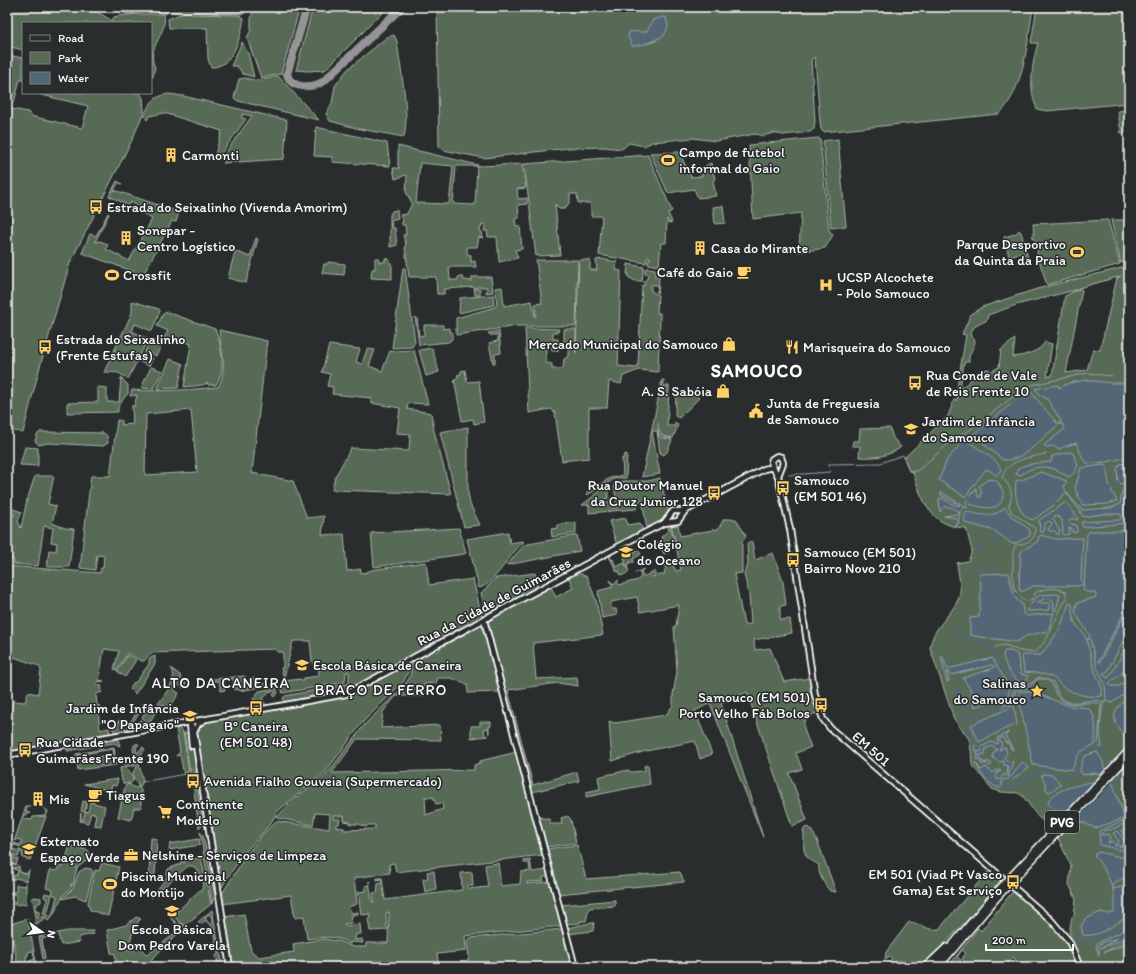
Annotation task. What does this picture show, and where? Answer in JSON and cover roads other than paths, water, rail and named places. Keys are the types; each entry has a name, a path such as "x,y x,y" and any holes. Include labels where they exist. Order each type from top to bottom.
{"highway":[{"name":"PVG","path":"933,967 952,943 1129,750"},
{"name":"PVG","path":"939,967 996,895 1129,756"},
{"path":"925,967 936,955 952,943"},
{"path":"943,967 953,950"}],"main road":[{"path":"764,469 775,456 781,457 783,463 778,476"},
{"name":"EM 501","path":"771,461 778,476 791,536 815,695 823,719 830,728 1051,920 1069,941 1080,967"},
{"path":"664,523 673,511 685,511 764,469 781,467"},
{"path":"677,511 680,513 681,518"},
{"path":"664,523 678,521 685,511"},
{"path":"670,515 673,521"},
{"name":"Rua da Cidade de Guimarães","path":"204,720 333,698 353,692 409,660 664,523"},
{"path":"485,620 574,967"},
{"path":"7,755 204,720"},
{"path":"194,732 198,724 204,720"},
{"path":"190,722 194,732 229,967"},
{"path":"190,722 191,737 229,967"},
{"path":"176,725 186,729 191,737"}],"water":[{"path":"666,17 668,27 664,36 645,44 632,46 628,37 629,32 644,32 648,29 653,20"},
{"path":"1086,380 1129,383 1129,457 1107,462 1087,463 1084,461 1076,443 1058,449 1053,446 1046,447 1044,445 1065,429 1062,423 1027,452 1011,459 1003,460 973,435 1027,391 1030,391 1057,423 1060,423 1061,421 1047,399 1041,396 1035,389 1058,385 1059,388 1069,383"},
{"path":"965,439 996,462 1001,470 996,476 991,471 986,469 965,497 939,480 947,460"},
{"path":"1070,452 1073,453 1078,465 1074,473 1069,477 1055,469 1046,467 1028,470 1021,475 1016,474 1018,468 1022,466 1051,462 1052,456"},
{"path":"1129,463 1129,485 1118,483 1117,468 1120,464"},
{"path":"1103,465 1107,467 1109,484 1117,501 1108,504 1082,505 1075,488 1081,468"},
{"path":"1041,472 1067,481 1064,486 1065,489 1082,510 1110,508 1120,504 1122,491 1129,490 1129,523 1083,527 1081,522 1120,520 1122,517 1120,514 1102,514 1083,517 1068,495 1064,494 1054,505 1033,520 1028,518 1020,509 1016,498 1016,481"},
{"path":"992,479 997,481 1003,491 1000,504 991,508 986,508 967,504 966,501 976,488 978,497 981,497 981,490 979,486 987,480"},
{"path":"941,492 968,508 964,506 960,512 958,524 955,527 954,526 957,523 956,518 944,516 958,514 959,511 946,507 940,512 939,499 942,498 956,506 960,505 941,495"},
{"path":"1066,502 1078,518 1077,520 1072,518 1069,521 1071,524 1076,525 1077,532 1073,533 1072,529 1069,528 1069,534 1063,535 1062,520 1057,516 1053,519 1060,532 1058,535 1055,531 1049,531 1048,529 1052,524 1049,521 1045,524 1044,532 1040,532 1039,520"},
{"path":"1005,507 1011,516 1030,530 1030,536 1012,544 995,531 966,523 964,519 966,511 987,515 997,513"},
{"path":"1089,531 1129,531 1129,603 1098,662 1100,662 1125,614 1129,611 1129,630 1107,672 1103,673 1107,678 1110,676 1129,642 1127,664 1123,672 1109,684 1110,686 1119,686 1129,679 1129,691 1112,703 1107,701 1103,704 1100,733 1103,751 1099,746 1096,748 1098,743 1101,704 1066,703 1058,697 1048,680 1053,682 1060,697 1070,702 1092,700 1103,702 1106,700 1105,684 1097,668 1090,638 1087,641 1094,669 1102,688 1102,696 1086,696 1072,692 1063,687 1052,677 1024,672 1022,655 1041,655 1060,629 1069,603 1072,604 1074,621 1084,634 1086,640 1090,636 1075,612 1077,603 1096,597 1094,592 1087,592 1083,590 1087,534"},
{"path":"1040,535 1057,539 1083,538 1081,581 1084,584 1078,586 1033,586 1024,591 1020,591 1021,551 1037,542"},
{"path":"1009,573 1012,590 1016,598 1022,604 1023,613 1027,616 1054,613 1048,631 1026,636 1017,642 970,635 970,618 979,617 981,588 980,574"},
{"path":"1039,595 1060,595 1056,610 1054,611 1053,600 1046,598 1036,603 1050,603 1050,610 1026,610"},
{"path":"1005,651 1011,651 1017,654 1021,674 1028,676 1026,681 1022,683 1018,681 1009,671 1003,658"},
{"path":"941,657 943,657 947,669 992,658 1010,688 1008,696 974,707 970,689 963,678 994,668 994,666 991,665 951,675 949,671 947,672 949,681 947,682"},
{"path":"1039,677 1046,680 1038,679 1028,688 1016,690 1011,705 1006,705 1002,708 999,706 1010,700 1015,687 1027,686"},
{"path":"1025,691 1038,694 1069,706 1089,709 1093,714 1095,722 1095,745 1079,754 1072,770 1033,765 1018,696 1019,692"},
{"path":"1129,697 1129,743 1117,724 1115,714 1117,709"},
{"path":"1014,706 1017,724 979,742 971,725"},
{"path":"1009,732 1005,736 1013,749 1012,750 1008,743 1005,742 1003,737 999,739 1002,744 999,750 1005,747 1007,753 1004,757 1008,762 1013,762 1008,777 1011,777 1022,762 1029,768 1012,780 1002,779 1002,786 999,788 987,781 975,762 981,770 986,767 993,773 997,770 1001,771 997,773 996,778 999,780 1003,775 1007,775 1008,766 1004,765 1004,761 998,762 993,758 993,753 997,750 993,746 986,748 985,754 979,755 982,762 990,762 992,764 990,766 985,763 983,765 976,759 978,756 974,746 976,744 978,747 977,751 982,751 981,747 991,742 998,744 997,738"},
{"path":"1097,752 1103,762 1105,772 1101,775 1094,773 1083,775 1080,771 1084,757"},
{"path":"1041,775 1053,775 1061,785 1050,792 1046,790 1046,785"},
{"path":"1111,779 1125,818 1095,828 1082,822 1070,824 1059,818 1053,808 1048,805 1050,799 1055,794 1064,789 1085,783"},
{"path":"1125,820 1129,827 1129,835 1125,836 1121,831 1125,827 1124,824 1110,830 1105,830 1101,834 1109,834 1111,838 1108,843 1114,841 1115,846 1117,846 1119,841 1113,833 1117,831 1124,840 1129,839 1129,843 1119,847 1129,846 1129,852 1100,845 1099,831"},
{"path":"1098,852 1129,859 1129,876 1113,883 1113,889 1103,867 1094,855"},
{"path":"1129,885 1129,916 1101,932 1083,935 1081,926 1085,919 1101,912 1109,914 1114,912 1115,904 1113,889"},
{"path":"1129,928 1129,944 1104,952 1127,941 1122,940 1101,948 1118,938 1104,942 1099,945 1099,955 1096,947 1097,943"}],"waterway":[{"path":"789,475 830,472 829,464 880,463 903,455 909,471 917,471 955,438 970,430 1027,386 1088,373 1112,376"},
{"path":"658,423 659,435 672,439"},
{"path":"993,648 1005,645 1020,651 1036,652 1050,633 1067,598 1066,592 1063,590 1050,589 1035,593 1033,599 1027,601 1015,590 1013,580 1014,548 1015,546 1030,541 1034,537 1035,528 1011,512 1009,505 1011,501 1011,490 1002,478 1004,472 1013,463 1026,458 1046,454"},
{"path":"1110,488 1118,483"},
{"path":"984,538 988,539"},
{"path":"994,538 999,541"},
{"path":"980,554 979,548 982,544"},
{"path":"974,574 978,569 998,565"},
{"path":"952,628 971,639 993,648 999,665 1006,672 1013,686"},
{"path":"946,658 948,662 950,662"},
{"path":"954,686 957,697 961,697"},
{"path":"959,691 959,695 970,710 968,715 961,720"},
{"path":"971,719 1003,705"},
{"path":"967,728 975,744"},
{"path":"1013,788 1015,785 1039,771 1052,772 1065,777 1076,773 1080,757 1087,751 1096,749 1098,745"},
{"path":"1102,749 1116,779 1123,782 1129,780"},
{"path":"142,782 185,774 193,767"},
{"path":"1006,787 1011,779"},
{"path":"1073,942 1102,936 1129,923"}],"place":[{"name":"Carmonti","path":"171,155"},
{"name":"Campo de futebol informal do Gaio","path":"668,160"},
{"name":"Estrada do Seixalinho (Vivenda Amorim)","path":"96,207"},
{"name":"Sonepar - Centro Logístico","path":"126,238"},
{"name":"Casa do Mirante","path":"700,248"},
{"name":"Parque Desportivo da Quinta da Praia","path":"1077,252"},
{"name":"Café do Gaio","path":"744,272"},
{"name":"Crossfit","path":"112,275"},
{"name":"UCSP Alcochete - Polo Samouco","path":"826,285"},
{"name":"Mercado Municipal do Samouco","path":"729,344"},
{"name":"Estrada do Seixalinho (Frente Estufas)","path":"45,347"},
{"name":"Marisqueira do Samouco","path":"792,347"},
{"name":"Rua Conde de Vale de Reis Frente 10","path":"915,383"},
{"name":"A. S. Sabóia","path":"723,391"},
{"name":"Junta de Freguesia de Samouco","path":"756,411"},
{"name":"Jardim de Infância do Samouco","path":"911,429"},
{"name":"Samouco (EM 501 46)","path":"783,488"},
{"name":"Rua Doutor Manuel da Cruz Junior 128","path":"714,493"},
{"name":"Colégio do Oceano","path":"626,552"},
{"name":"Samouco (EM 501) Bairro Novo 210","path":"793,560"},
{"name":"Escola Básica de Caneira","path":"302,665"},
{"name":"Salinas do Samouco","path":"1037,691"},
{"name":"Samouco (EM 501) Porto Velho Fáb Bolos","path":"821,705"},
{"name":"Bº Caneira (EM 501 48)","path":"256,708"},
{"name":"Jardim de Infância \"O Papagaio\"","path":"190,716"},
{"name":"Rua Cidade Guimarães Frente 190","path":"25,750"},
{"name":"Avenida Fialho Gouveia (Supermercado)","path":"193,781"},
{"name":"Tiagus","path":"95,795"},
{"name":"Mis","path":"38,799"},
{"name":"Continente Modelo","path":"165,812"},
{"name":"Externato Espaço Verde","path":"29,849"},
{"name":"Nelshine - Serviços de Limpeza","path":"131,855"},
{"name":"EM 501 (Viad Pt Vasco Gama) Est Serviço","path":"1013,882"},
{"name":"Piscina Municipal do Montijo","path":"110,884"},
{"name":"Escola Básica Dom Pedro Varela","path":"172,911"}],"district":[{"name":"SAMOUCO","path":"757,371"},
{"name":"ALTO DA CANEIRA","path":"221,683"},
{"name":"BRAÇO DE FERRO","path":"381,690"}]}
